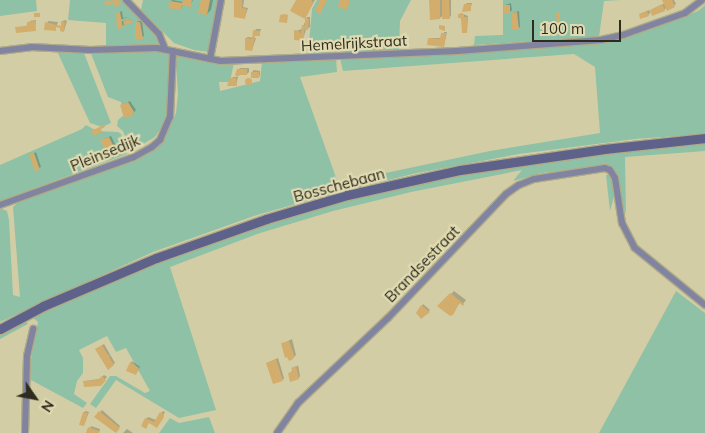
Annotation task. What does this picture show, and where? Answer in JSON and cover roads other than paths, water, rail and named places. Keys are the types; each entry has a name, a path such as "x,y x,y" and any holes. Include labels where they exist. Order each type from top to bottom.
{"main road":[{"name":"Bosschebaan","path":"0,329 43,306 156,258 266,219 347,195 460,170 604,149 705,138"}],"street":[{"path":"126,0 159,34 165,49"},
{"path":"210,59 221,0"},
{"name":"Hemelrijkstraat","path":"0,51 30,47 90,50 165,49 210,59 251,61 457,51 601,40 631,33 675,18 702,0"},
{"name":"Pleinsedijk","path":"0,205 134,157 160,140 170,117 173,51"},
{"name":"Brandsestraat","path":"277,433 298,403 388,318 506,194 519,185 534,179 605,168 614,173 622,223 635,248 705,305"},
{"path":"25,433 27,356 33,329"}]}
